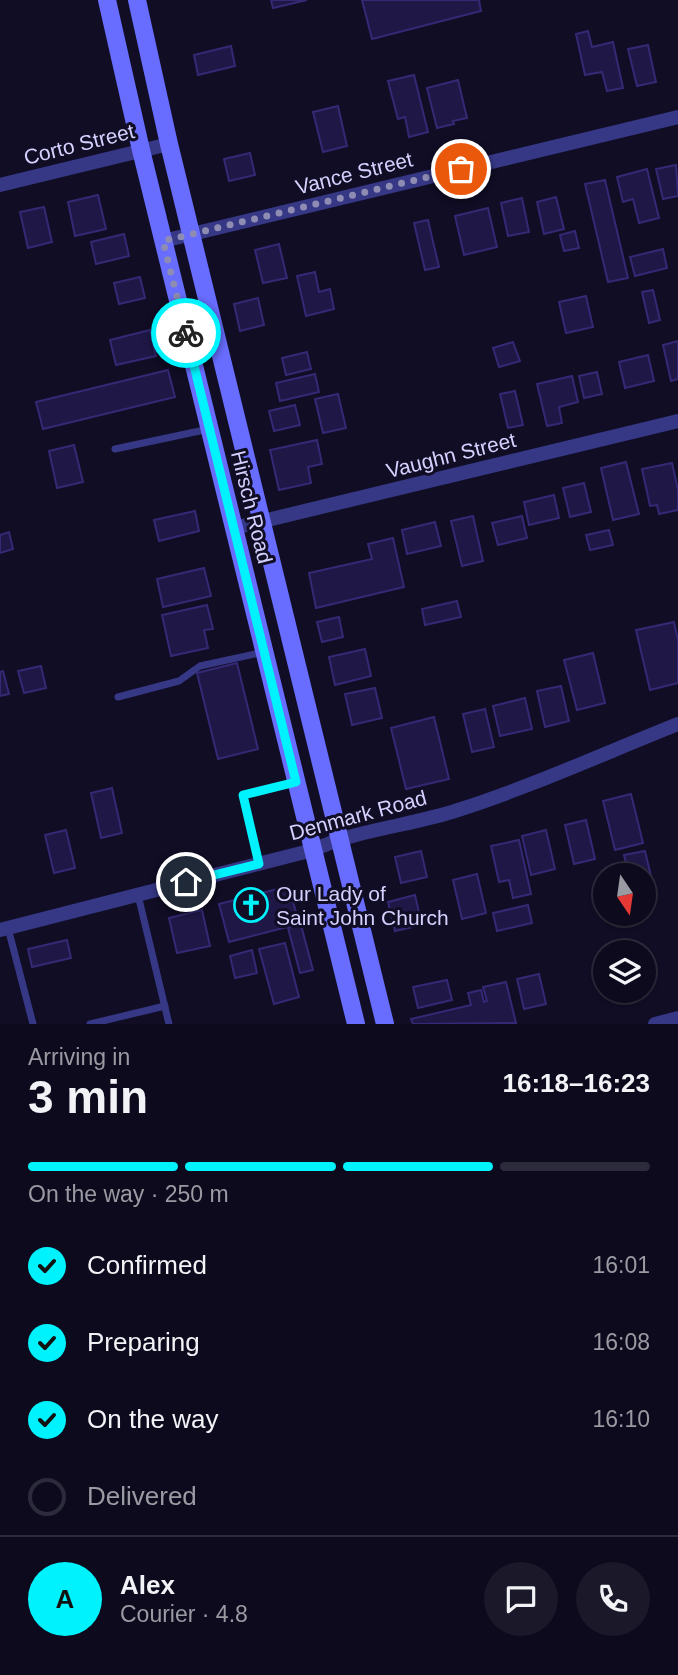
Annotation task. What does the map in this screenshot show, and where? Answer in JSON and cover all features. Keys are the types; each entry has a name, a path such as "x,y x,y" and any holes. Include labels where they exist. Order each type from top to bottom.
{"main road":[{"name":"Hirsch Road","path":"107,0 163,241 356,1024"},
{"name":"Hirsch Road","path":"137,0 169,144 385,1024"}],"street":[{"name":"Vance Street","path":"163,241 678,117"},
{"name":"Corto Street","path":"0,185 169,144"},
{"name":"Vaughn Street","path":"234,528 678,421"},
{"name":"Denmark Road","path":"4,929 313,850 339,838 455,811 523,788 678,724"},
{"path":"655,1024 678,1018"}],"lane":[{"path":"115,449 209,429"},
{"path":"118,697 179,681 200,666 264,652"},
{"path":"259,864 243,795 296,782"},
{"path":"138,894 169,1024"},
{"path":"4,929 33,1024"},
{"path":"90,1024 165,1006"}],"building":[{"path":"271,0 307,0 273,8"},
{"path":"362,0 479,0 481,11 372,39"},
{"path":"588,31 592,47 613,42 623,88 607,91 602,72 585,75 576,34"},
{"path":"648,45 656,82 637,86 628,49"},
{"path":"231,46 235,66 198,75 194,55"},
{"path":"414,75 428,132 409,137 405,117 398,119 388,81"},
{"path":"458,80 467,118 437,128 427,88"},
{"path":"338,106 347,146 323,152 313,112"},
{"path":"250,153 255,175 229,181 224,159"},
{"path":"676,165 678,196 663,199 656,169"},
{"path":"647,169 659,218 639,223 633,199 623,202 617,177"},
{"path":"605,180 628,278 608,282 585,184"},
{"path":"98,195 106,229 75,236 68,202"},
{"path":"556,197 564,229 544,234 537,202"},
{"path":"522,198 529,232 508,236 501,203"},
{"path":"44,207 52,242 28,248 20,212"},
{"path":"488,208 497,247 464,255 455,216"},
{"path":"428,220 439,267 425,270 414,223"},
{"path":"575,231 579,248 564,251 560,235"},
{"path":"124,234 129,256 96,264 91,242"},
{"path":"279,244 287,278 263,283 255,250"},
{"path":"663,249 667,268 635,276 630,257"},
{"path":"315,272 319,292 330,289 334,309 306,316 297,276"},
{"path":"140,277 145,298 119,304 114,283"},
{"path":"653,290 660,320 649,323 642,292"},
{"path":"586,296 593,327 566,333 559,302"},
{"path":"258,298 264,325 240,331 234,304"},
{"path":"150,330 156,356 116,365 110,340"},
{"path":"678,341 678,379 671,381 663,345"},
{"path":"513,342 520,361 499,367 493,348"},
{"path":"307,352 311,369 286,375 282,358"},
{"path":"648,355 654,381 625,388 619,362"},
{"path":"168,370 175,397 43,429 36,402"},
{"path":"597,372 602,394 584,398 579,376"},
{"path":"315,374 319,392 280,401 276,383"},
{"path":"572,376 578,402 559,407 562,423 547,426 537,384"},
{"path":"515,391 523,425 508,428 500,394"},
{"path":"338,394 346,428 323,433 315,399"},
{"path":"295,405 300,425 274,431 269,411"},
{"path":"317,440 322,464 308,467 311,483 279,490 270,450"},
{"path":"74,445 83,482 57,488 49,451"},
{"path":"626,462 639,514 613,520 601,468"},
{"path":"672,463 678,490 678,510 659,514 657,505 650,506 642,469"},
{"path":"584,483 591,512 570,517 563,488"},
{"path":"554,495 559,518 529,525 524,502"},
{"path":"195,511 199,531 159,541 154,520"},
{"path":"473,516 483,561 462,566 451,521"},
{"path":"522,516 527,538 498,545 492,523"},
{"path":"435,522 441,546 407,554 402,530"},
{"path":"609,530 613,545 590,550 586,535"},
{"path":"9,532 13,549 0,553 0,535"},
{"path":"393,538 404,587 316,608 309,573 372,559 368,544"},
{"path":"204,568 211,596 163,607 157,579"},
{"path":"457,601 461,617 425,625 422,609"},
{"path":"207,605 213,629 204,630 208,648 171,656 162,615"},
{"path":"339,617 343,637 322,642 317,622"},
{"path":"674,622 678,640 678,683 650,690 636,630"},
{"path":"365,649 371,676 335,685 329,657"},
{"path":"593,653 605,703 577,710 564,660"},
{"path":"237,663 258,749 218,759 197,673"},
{"path":"41,666 46,688 24,693 18,671"},
{"path":"3,671 9,694 0,696 0,672"},
{"path":"561,686 569,721 545,727 537,691"},
{"path":"375,688 382,718 352,725 345,694"},
{"path":"525,698 532,729 500,736 493,706"},
{"path":"485,709 494,747 472,752 463,714"},
{"path":"434,717 449,779 406,789 391,728"},
{"path":"112,788 122,833 101,838 91,793"},
{"path":"631,794 643,843 615,850 603,801"},
{"path":"586,820 595,859 574,864 565,825"},
{"path":"66,830 75,868 54,873 45,835"},
{"path":"546,830 555,869 531,875 522,836"},
{"path":"519,840 531,894 513,898 509,880 499,882 491,846"},
{"path":"421,851 427,877 401,883 395,857"},
{"path":"645,851 648,863 626,863 624,855"},
{"path":"477,874 486,913 462,919 453,880"},
{"path":"289,886 299,924 229,942 219,904"},
{"path":"415,895 422,925 395,931 388,902"},
{"path":"528,905 532,923 497,931 493,913"},
{"path":"202,910 210,946 177,953 169,918"},
{"path":"301,925 313,970 300,973 288,928"},
{"path":"67,940 71,958 32,967 28,949"},
{"path":"285,943 299,997 274,1004 259,949"},
{"path":"252,950 257,973 235,978 230,956"},
{"path":"539,974 546,1004 524,1009 517,979"},
{"path":"447,980 452,1000 418,1008 413,987"},
{"path":"506,982 516,1023 413,1024 411,1019 471,1005 468,993 481,990 484,1002 487,1001 483,987"}],"way so far":[{"path":"186,333 163,241 461,169"}],"place":[{"name":"Our Lady of Saint John Church","path":"251,905"}],"route":[{"path":"186,333 296,782 243,795 259,864 186,882"}]}
